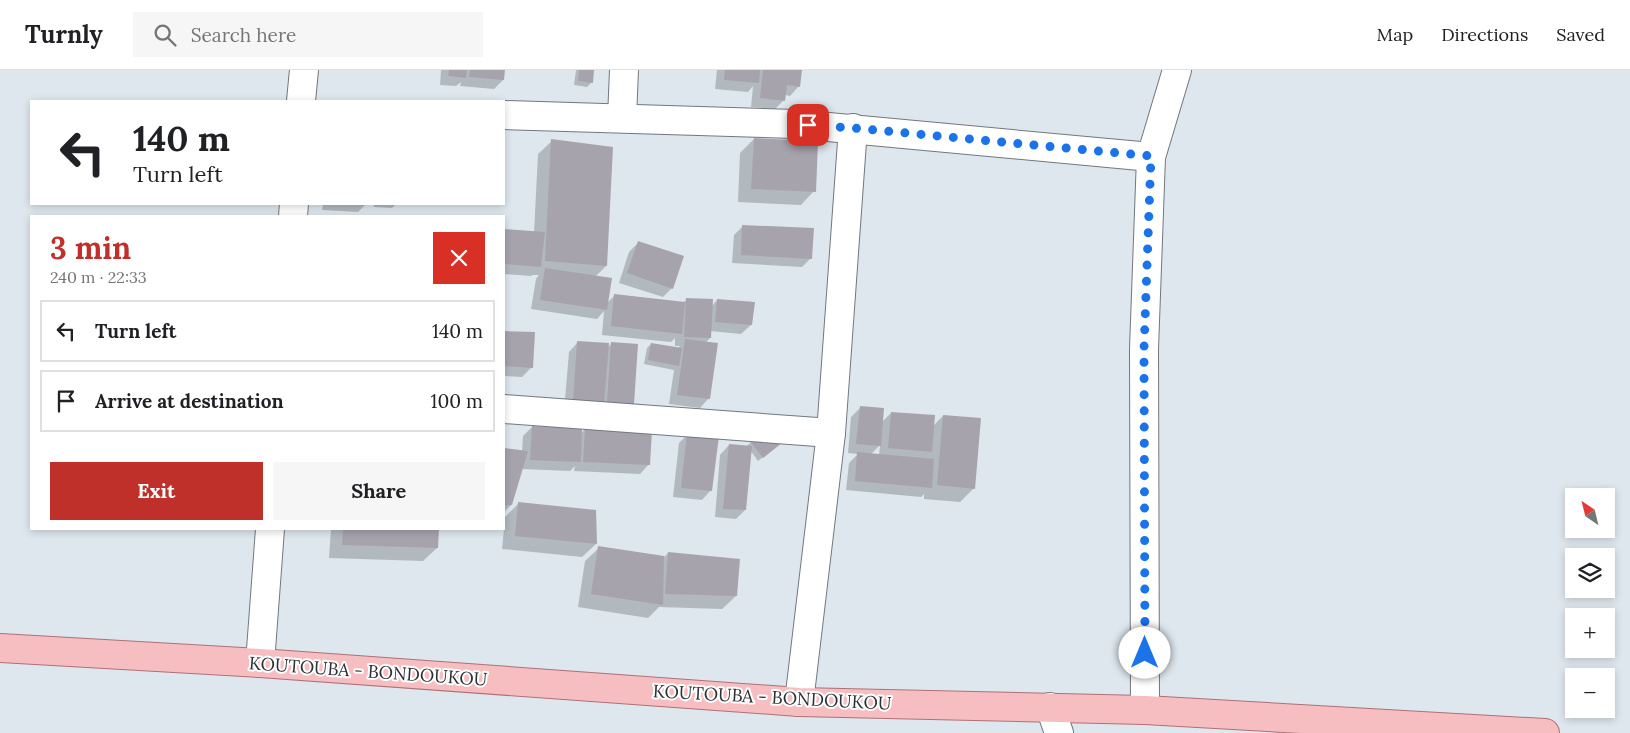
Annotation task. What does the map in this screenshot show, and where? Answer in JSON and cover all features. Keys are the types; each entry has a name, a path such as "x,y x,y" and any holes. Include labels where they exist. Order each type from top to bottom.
{"main road":[{"name":"KOUTOUBA - BONDOUKOU","path":"0,648 260,663 799,702 1145,710 1545,733"}],"street":[{"path":"301,100 304,70"},
{"path":"622,118 624,70"},
{"path":"1145,710 1144,349 1151,156 1177,70"},
{"path":"505,115 796,124 1151,156"},
{"path":"799,702 831,433 853,128"},
{"path":"505,410 831,433"},
{"path":"260,663 270,530"},
{"path":"1050,707 1059,733"}],"building":[{"path":"449,70 467,70 466,78 448,76"},
{"path":"470,70 505,70 504,80 469,77"},
{"path":"579,70 594,70 593,83 578,81"},
{"path":"725,70 760,70 759,83 724,80"},
{"path":"763,70 802,70 800,87 787,85 785,101 760,98"},
{"path":"754,138 818,141 816,192 751,189"},
{"path":"551,139 613,147 607,266 545,261"},
{"path":"742,225 814,228 812,259 741,255"},
{"path":"505,229 545,232 541,267 505,264"},
{"path":"638,241 684,256 673,289 627,273"},
{"path":"545,268 612,278 607,310 540,300"},
{"path":"614,294 685,302 682,334 611,326"},
{"path":"686,298 713,299 711,338 684,337"},
{"path":"717,299 755,302 752,325 715,322"},
{"path":"505,331 535,332 533,368 505,366"},
{"path":"685,339 718,343 710,399 677,395"},
{"path":"577,341 609,343 604,404 573,402"},
{"path":"611,342 638,344 634,404 607,402"},
{"path":"651,343 682,348 679,366 648,360"},
{"path":"860,406 884,408 881,446 856,444"},
{"path":"891,412 935,415 932,452 888,448"},
{"path":"943,415 981,418 975,489 937,485"},
{"path":"532,426 582,428 581,462 530,460"},
{"path":"770,426 782,443 763,458 750,441"},
{"path":"585,428 652,430 650,465 583,462"},
{"path":"687,432 719,436 712,491 681,488"},
{"path":"729,444 752,446 746,510 723,509"},
{"path":"505,448 528,451 512,505 505,505"},
{"path":"857,452 934,459 932,488 855,481"},
{"path":"518,502 596,510 597,544 515,536"},
{"path":"343,530 439,530 438,548 342,545"},
{"path":"598,546 664,556 663,605 591,594"},
{"path":"668,552 740,559 737,596 665,594"}],"route":[{"path":"808,125 1151,156 1144,349 1145,653"}]}
